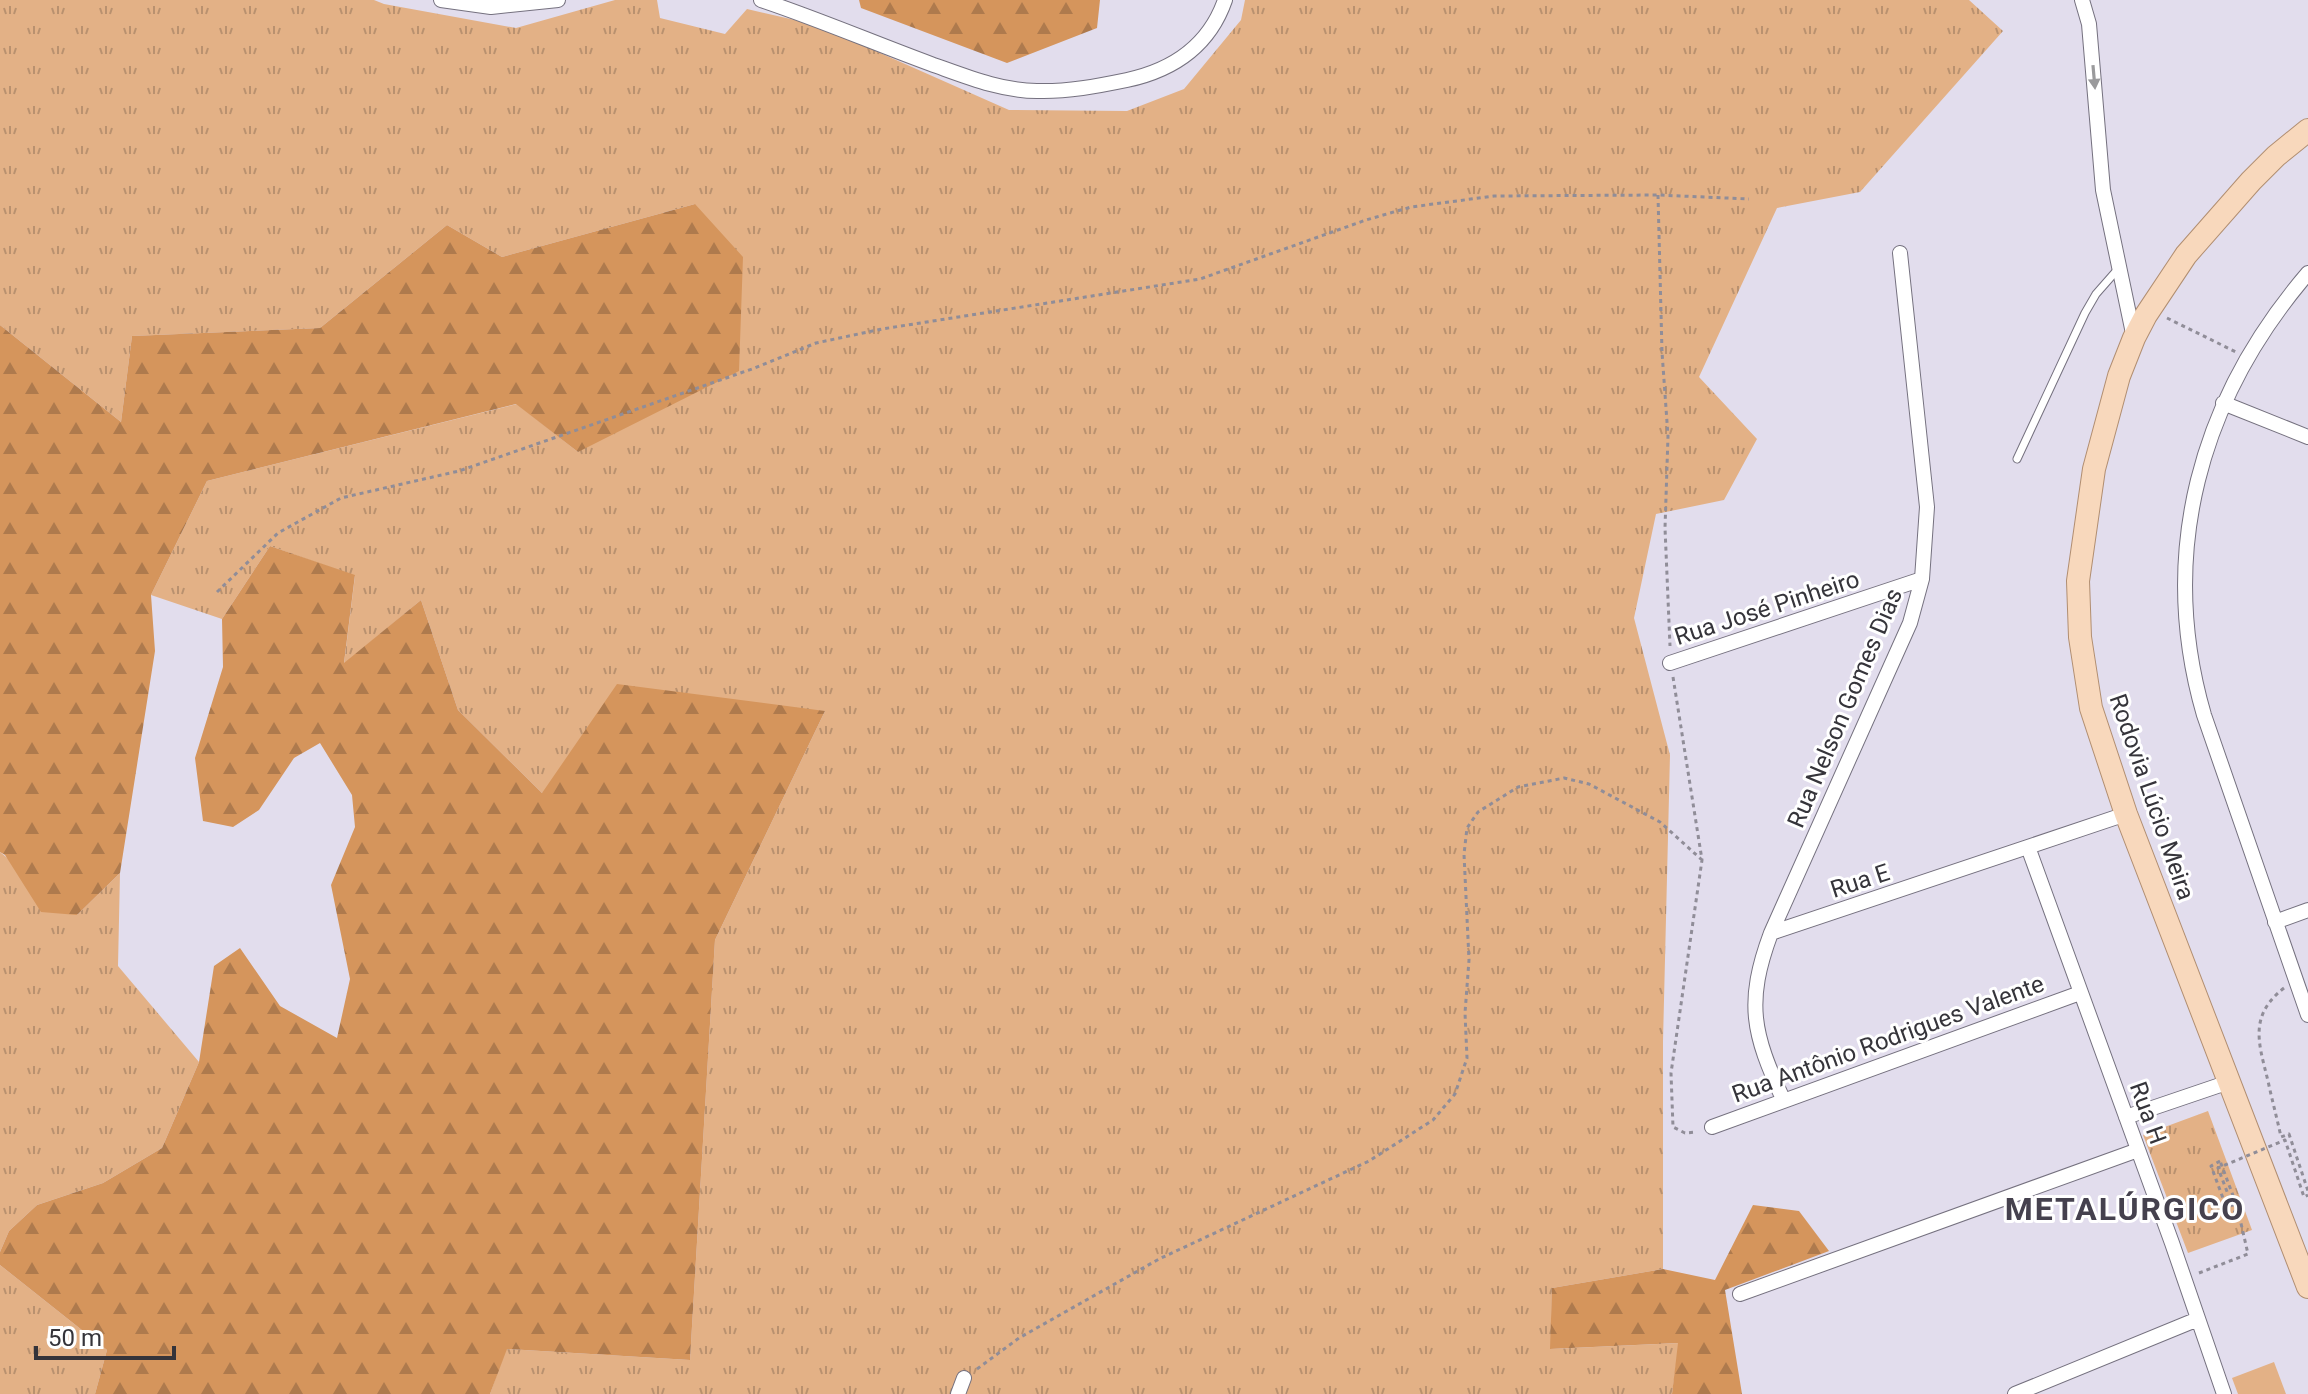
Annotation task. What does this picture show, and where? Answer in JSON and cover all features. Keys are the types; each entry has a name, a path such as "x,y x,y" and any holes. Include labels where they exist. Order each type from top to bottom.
{"main road":[{"name":"Rodovia Lúcio Meira","path":"2308,130 2276,156 2186,255 2149,309 2134,338 2119,376 2094,469 2078,581 2080,637 2091,708 2126,814 2308,1287"},
{"path":"2280,1209 2290,1220 2308,1229"}],"street":[{"path":"441,0 491,7 558,0"},
{"path":"761,0 949,71 1009,88 1036,91 1112,83 1171,67 1191,53 1208,33 1225,0"},
{"path":"2082,0 2089,24 2103,190 2134,338"},
{"name":"Rua Nelson Gomes Dias","path":"1771,933 1910,623 1922,579 1927,507 1900,253"},
{"path":"2308,273 2270,320 2246,357 2223,403 2198,477 2189,523 2185,587 2194,682 2308,1015"},
{"path":"2223,403 2308,437"},
{"name":"Rua José Pinheiro","path":"1670,663 1922,579"},
{"name":"Rua E","path":"1771,933 2126,814"},
{"name":"Rua H","path":"2028,847 2224,1394"},
{"path":"2275,922 2308,910"},
{"path":"1771,933 1759,971 1755,1023 1762,1052 1783,1099"},
{"name":"Rua Antônio Rodrigues Valente","path":"1712,1127 2080,993"},
{"path":"2126,1117 2229,1082"},
{"path":"1740,1294 2138,1150"},
{"path":"2015,1394 2198,1319"},
{"path":"958,1394 964,1378"}],"lane":[{"path":"2017,459 2085,313 2096,294 2119,267"}],"path":[{"path":"1658,195 1662,352 1668,436 1665,528 1670,663 1702,860 1671,1073 1670,1115 1678,1132 1692,1133 1712,1127"},
{"path":"217,592 278,533 341,498 459,471 752,369 816,343 882,329 1200,279 1411,207 1494,196 1658,195 1749,199"},
{"path":"2149,309 2246,357"},
{"path":"964,1378 1019,1338 1146,1266 1369,1161 1433,1120 1455,1094 1467,1058 1465,1013 1469,960 1464,854 1467,828 1478,812 1518,787 1564,778 1589,784 1660,822 1702,860"},
{"path":"2184,1279 2248,1254 2237,1206 2220,1161 2211,1166 2230,1217 2236,1215 2218,1168 2285,1140 2304,1197 2308,1193 2289,1134 2281,1137 2257,1043 2267,1005 2295,979"}],"green space":[{"path":"0,0 374,0 516,28 615,0 657,0 660,18 725,34 747,9 817,25 1009,110 1127,111 1184,89 1241,20 1245,0 1969,0 2003,31 1860,192 1777,208 1699,377 1757,439 1724,500 1656,514 1634,618 1670,755 1663,1041 1663,1269 1552,1288 1551,1349 1679,1343 1672,1394 490,1394 506,1349 690,1360 715,940 825,711 542,793 458,710 421,600 344,664 355,576 270,546 222,619 151,595 207,481 517,404 578,452 695,204 502,257 447,225 320,328 132,336 121,422 0,325"},
{"path":"859,0 1100,0 1097,28 1007,63 861,8"},
{"path":"695,204 743,257 739,371 578,452 516,404 207,481 151,595 155,651 120,873 77,915 41,912 5,855 0,852 0,325 121,422 132,336 320,328 447,225 502,257"},
{"path":"270,546 355,575 344,663 421,600 458,710 542,793 617,684 825,711 715,940 690,1360 507,1349 490,1394 95,1394 107,1350 0,1265 0,1252 9,1231 37,1205 103,1183 162,1148 199,1062 214,966 240,948 280,1006 337,1038 350,979 331,885 355,827 352,795 320,743 294,758 259,810 233,827 203,821 195,758 223,667 222,619"},
{"path":"0,852 77,915 120,873 118,966 199,1062 162,1148 103,1183 37,1205 9,1231 0,1252"},
{"path":"2208,1111 2252,1230 2188,1253 2143,1135"},
{"path":"1753,1205 1799,1211 1829,1251 1725,1290 1742,1394 1672,1394 1678,1343 1550,1349 1552,1288 1663,1269 1715,1280"},
{"path":"0,1265 107,1350 95,1394 0,1394"},
{"path":"2274,1362 2286,1394 2238,1394 2232,1378"}],"district":[{"name":"METALÚRGICO","path":"2125,1209"}]}
